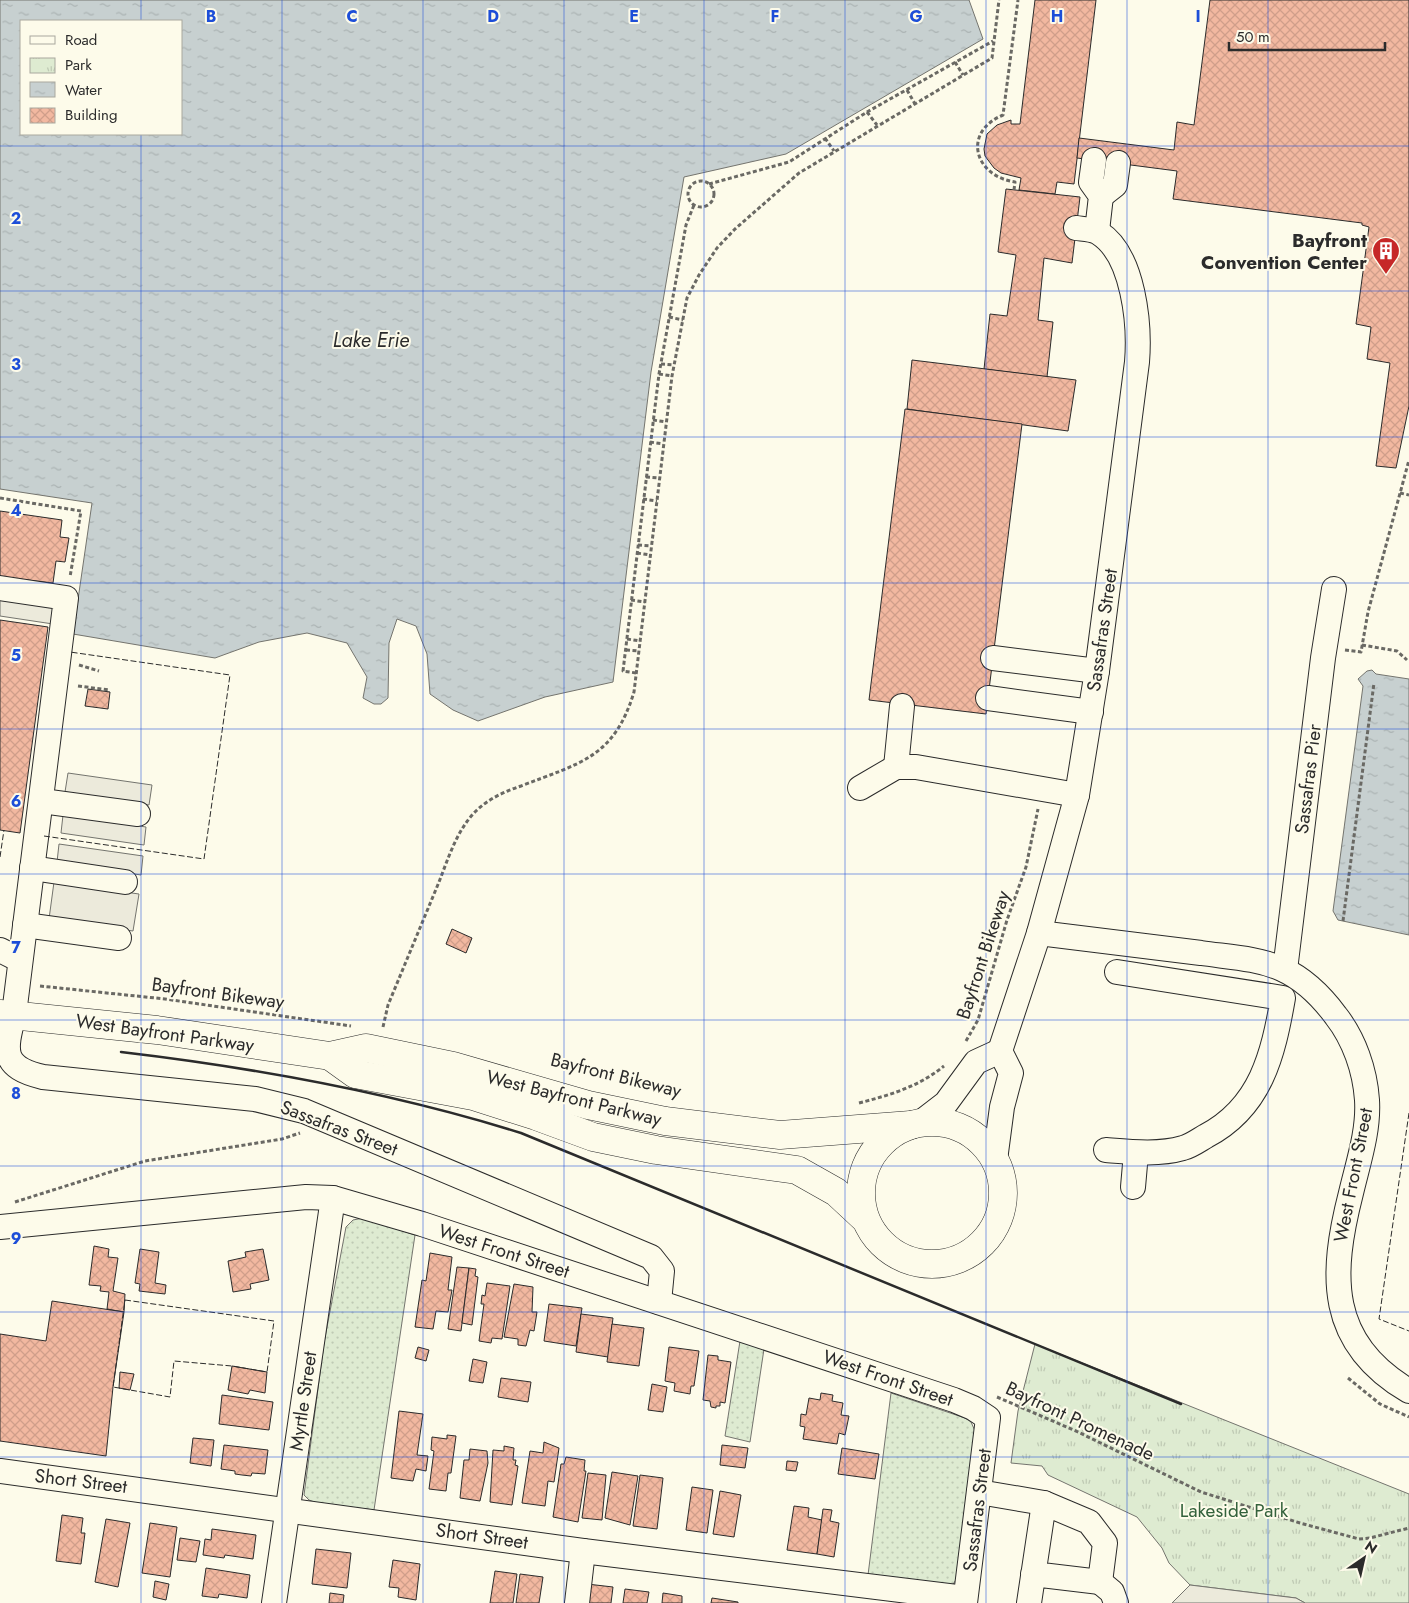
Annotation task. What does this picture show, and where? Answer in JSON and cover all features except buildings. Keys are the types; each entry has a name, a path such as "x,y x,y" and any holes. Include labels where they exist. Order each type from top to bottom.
{"highway":[{"name":"West Bayfront Parkway","path":"10,1006 330,1056 366,1048 453,1066 588,1105 664,1121 780,1135 915,1124"},
{"name":"West Bayfront Parkway","path":"330,1056 355,1074 473,1096 594,1137 656,1150 796,1170 836,1192 866,1218"},
{"path":"930,1122 950,1124 968,1132 983,1144 995,1160 1002,1188 999,1217 990,1234 977,1248 961,1258 942,1263 923,1263 905,1258 888,1249 875,1235 866,1218 861,1200 861,1181 868,1162 878,1146 893,1133 915,1124 930,1122"}],"street":[{"path":"1094,160 1091,182 1101,196 1115,185 1118,163"},
{"name":"Sassafras Street","path":"1000,1051 1039,933 1077,795 1097,670 1138,346 1137,320 1120,256 1109,241 1087,230 1101,196"},
{"path":"0,588 66,598 25,925 10,955 10,1006"},
{"name":"Sassafras Pier","path":"1285,970 1323,658 1334,589"},
{"path":"993,658 1097,670"},
{"path":"988,698 1091,712"},
{"path":"896,767 902,706"},
{"path":"860,788 896,767 916,767 1077,795"},
{"path":"42,801 138,814"},
{"path":"32,868 125,882"},
{"path":"25,925 119,938"},
{"name":"West Front Street","path":"1039,933 1255,961 1285,970 1304,982 1324,1001 1342,1024 1356,1050 1367,1100 1360,1157 1342,1230 1337,1266 1342,1310 1350,1333 1367,1359 1388,1378 1409,1391"},
{"path":"1106,1150 1136,1153 1183,1148 1224,1127 1254,1094 1271,1057 1283,998 1117,972"},
{"name":"Sassafras Street","path":"10,1006 6,1052 13,1065 22,1071 43,1077 254,1099 304,1111 651,1256 662,1271 660,1302"},
{"path":"915,1124 946,1103 976,1062 1000,1051 1011,1073 1002,1107 995,1160"},
{"path":"1134,1187 1136,1153"},
{"name":"West Front Street","path":"0,1227 306,1198 333,1198 422,1224 660,1302 973,1408 992,1407"},
{"name":"Myrtle Street","path":"274,1603 333,1198"},
{"name":"Sassafras Street","path":"965,1600 992,1407"},
{"name":"Short Street","path":"0,1471 288,1509 583,1551 965,1600"},
{"path":"979,1492 1044,1503 1089,1522 1105,1544 1100,1582"},
{"path":"1029,1603 1044,1503"},
{"path":"577,1603 583,1551"},
{"path":"1033,1574 1100,1582 1112,1592 1116,1603"}],"path":[{"path":"383,1030 388,1005 464,825 488,801 503,792 589,758 605,746 619,730 627,716 634,692 672,376 687,298 699,275 717,248 751,212 778,190 834,151 992,58 1000,0"},
{"path":"1014,190 1015,182 995,176 986,170 978,154 978,145 988,122 1003,115 1018,0"},
{"path":"709,184 714,194 710,204 699,207 694,205 688,195 689,189 698,182 709,184 731,176 783,165 821,144 825,138 867,112 993,41"},
{"path":"955,62 963,75"},
{"path":"906,90 915,104"},
{"path":"867,112 877,125"},
{"path":"825,138 834,151"},
{"path":"636,672 623,671 650,442 660,364 686,225 694,205"},
{"path":"669,317 682,320"},
{"path":"660,364 674,365"},
{"path":"659,374 672,376"},
{"path":"653,420 666,422"},
{"path":"650,442 663,444"},
{"path":"1346,650 1361,652 1368,612 1409,460"},
{"path":"646,477 660,478"},
{"path":"1400,493 1409,495"},
{"path":"0,498 82,510 66,598"},
{"path":"644,499 657,501"},
{"path":"638,544 651,546"},
{"path":"637,553 650,556"},
{"path":"631,600 645,602"},
{"path":"627,639 640,640"},
{"path":"1362,646 1397,651 1407,660"},
{"path":"626,650 639,651"},
{"path":"75,664 99,671"},
{"path":"1343,921 1374,684"},
{"path":"72,685 109,690"},
{"name":"Bayfront Bikeway","path":"964,1044 978,1020 1007,920 1026,867 1038,807"},
{"name":"Bayfront Bikeway","path":"10,1006 37,986 165,999 353,1026"},
{"path":"857,1104 894,1094 919,1083 948,1062"},
{"path":"10,1205 18,1200 145,1161 282,1139 305,1131"},
{"path":"1348,1378 1380,1404 1409,1417"},
{"name":"Bayfront Promenade","path":"992,1407 1076,1431 1201,1492 1231,1503 1359,1538 1370,1538 1409,1528"}],"green space":[{"path":"363,1218 415,1235 374,1510 317,1503 309,1500 304,1495 324,1343 346,1227 353,1220"},
{"path":"740,1341 764,1349 750,1442 725,1436"},
{"name":"Lakeside Park","path":"1035,1344 1409,1494 1409,1603 1305,1603 1296,1598 1190,1585 1169,1563 1162,1548 1137,1517 1048,1475 1042,1466 1011,1463 1018,1411"},
{"path":"891,1393 965,1418 971,1422 975,1431 957,1578 952,1586 868,1575"}],"shaded area":[{"path":"0,594 57,603 53,624 0,616"},
{"path":"68,773 152,785 149,805 65,792"},
{"path":"63,815 146,827 144,845 61,833"},
{"path":"59,844 143,856 141,875 57,862"},
{"path":"54,882 139,894 133,931 49,919"},
{"path":"1190,1585 1296,1598 1305,1603 1172,1603"}],"water":[{"name":"Lake Erie","path":"0,0 969,0 983,39 786,154 684,177 651,372 613,682 545,697 478,721 453,710 430,694 427,654 416,626 397,619 389,643 388,698 381,704 374,704 363,698 367,677 347,643 307,633 259,642 215,658 73,634 92,503 0,489"},
{"path":"1372,670 1376,674 1409,679 1409,935 1338,920 1333,911 1363,686 1358,679 1367,671"}],"fence":[{"path":"44,836 204,859 230,675 70,652"},
{"path":"0,857 4,830"},
{"path":"1409,1113 1379,1319 1409,1331"},
{"path":"125,1300 274,1321 267,1372 232,1366 174,1361 170,1397 113,1387 125,1300"}],"wall":[{"path":"121,1052 172,1058 323,1083 422,1105 521,1133 1181,1404"}],"place":[{"name":"Bayfront Convention Center","path":"1386,275"}]}
